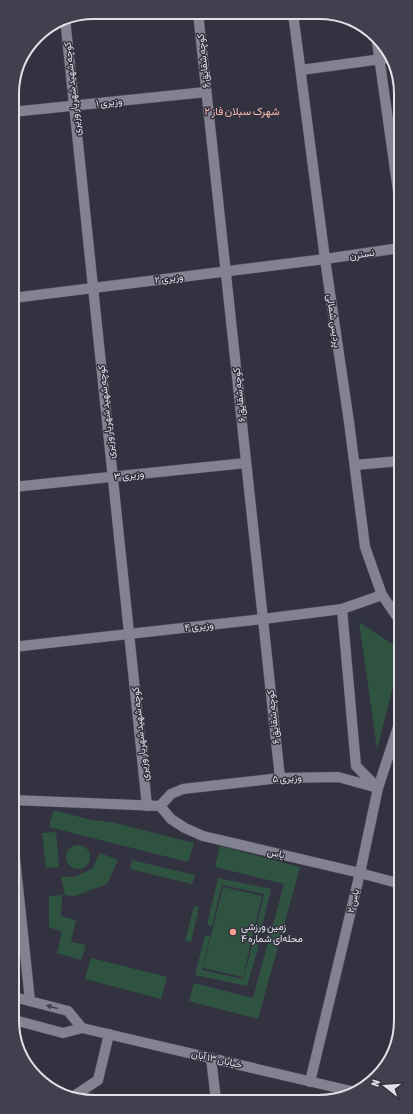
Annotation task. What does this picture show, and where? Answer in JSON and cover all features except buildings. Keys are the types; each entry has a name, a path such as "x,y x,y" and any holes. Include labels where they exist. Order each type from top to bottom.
{"street":[{"name":"کوچه شقایق ۶","path":"199,19 280,778"},
{"name":"پردیس شمالی","path":"294,19 325,259 355,465 364,547 382,595 394,612"},
{"name":"کوچه شهید شهریار وزیری","path":"66,25 147,806"},
{"path":"300,70 384,59 394,150"},
{"name":"وزیری ۱","path":"19,111 206,92"},
{"name":"نسترن","path":"325,259 394,249"},
{"name":"وزیری ۲","path":"19,297 325,259"},
{"path":"355,465 394,462"},
{"name":"وزیری ۳","path":"19,486 246,463"},
{"name":"وزیری ۴","path":"19,646 342,609 382,595"},
{"path":"342,609 356,766 378,788"},
{"name":"یاس ۲","path":"310,1082 360,873 378,788 394,739"},
{"name":"وزیری ۵","path":"160,806 171,794 183,788 280,778 338,777 378,788"},
{"path":"19,800 160,806"},
{"name":"یاس","path":"160,806 171,819 185,828 203,836 394,882"},
{"path":"19,896 30,1001"},
{"path":"19,998 68,1011 82,1028"},
{"name":"خیابان ۱۳ آبان","path":"19,1021 63,1033 82,1028 346,1090"},
{"path":"78,1094 98,1080 109,1034"},
{"path":"211,1058 215,1095"}],"green space":[{"path":"359,622 394,645 394,682 377,749"},
{"path":"54,810 91,820 111,822 194,843 188,862 49,827"},
{"path":"56,832 59,867 46,868 42,833"},
{"path":"78,845 83,846 89,852 89,862 83,868 78,869 73,868 67,862 66,857 67,852 73,846"},
{"path":"220,846 300,867 258,1019 189,1001 194,983 253,998 284,884 215,867"},
{"path":"100,853 118,860 107,884 75,896 65,895 61,877 74,877 92,869"},
{"path":"132,860 195,875 192,884 130,869"},
{"path":"218,878 271,889 260,935 255,934 264,894 222,885 212,926 207,925"},
{"name":"زمین ورزشی محله‌ای شماره ۴","path":"223,887 262,896 243,977 203,968"},
{"path":"62,895 61,916 76,920 71,942 86,945 81,960 57,953 62,932 49,927 49,896"},
{"path":"194,906 199,907 191,942 185,941"},
{"path":"205,935 210,936 202,970 243,979 253,943 259,945 247,986 195,975"},
{"path":"91,958 167,977 161,999 85,979"}],"place":[{"name":"زمین ورزشی محله‌ای شماره ۴","path":"233,932"}],"district":[{"name":"شهرک سبلان فاز ۲","path":"242,111"}]}
